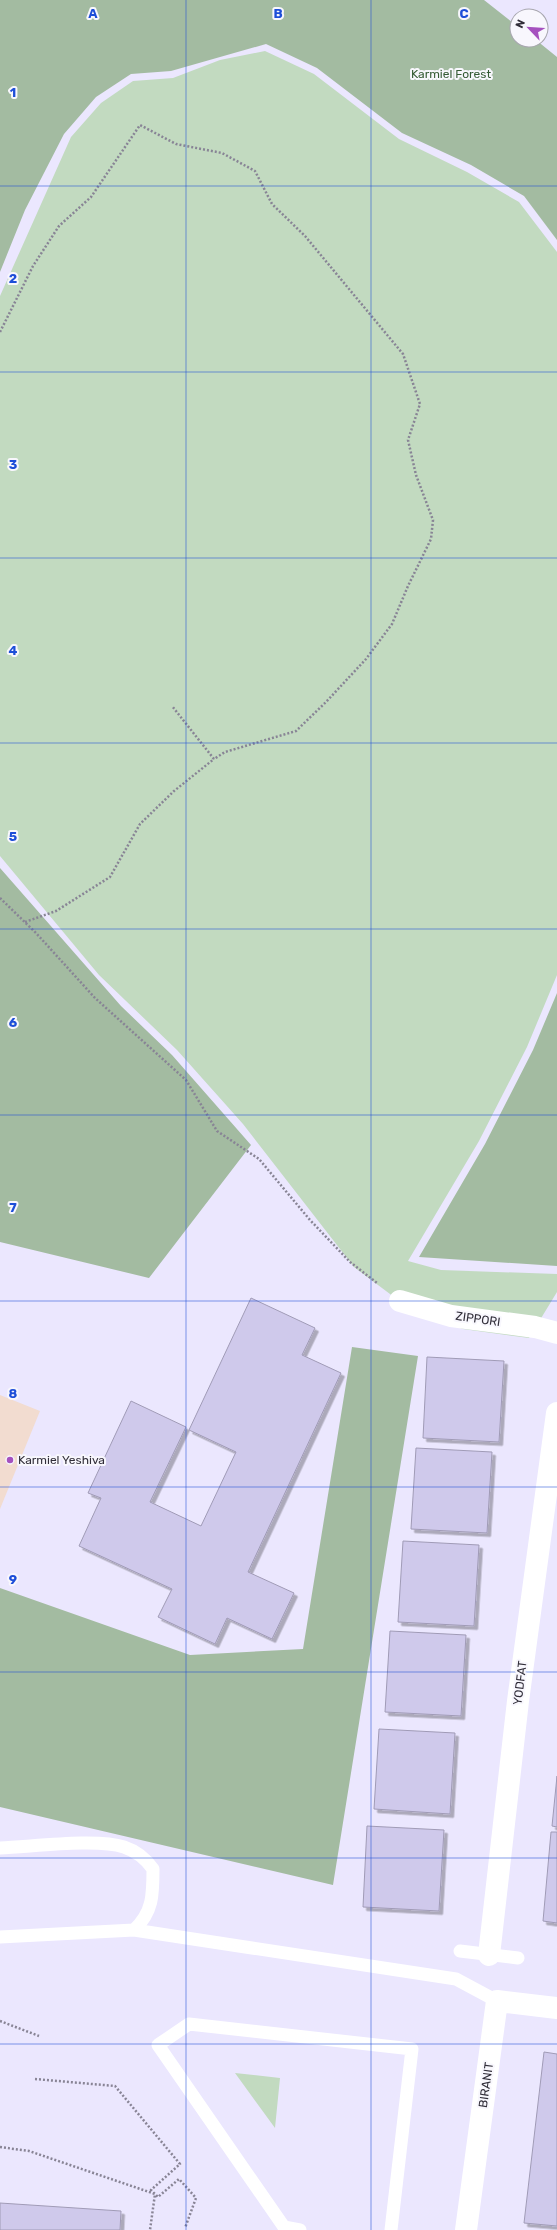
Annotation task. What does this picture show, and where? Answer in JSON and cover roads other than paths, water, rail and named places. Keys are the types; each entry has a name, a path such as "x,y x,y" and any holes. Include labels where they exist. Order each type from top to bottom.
{"street":[{"name":"ZIPPORI","path":"400,1301 451,1316 535,1327 557,1333"},
{"name":"YODFAT","path":"489,1955 517,1709 557,1413"},
{"path":"497,2000 557,2008"},
{"name":"BIRANIT","path":"466,2230 497,2000"}],"lane":[{"path":"0,1848 90,1844 124,1847 138,1854 153,1870 153,1893 145,1920 134,1930"},
{"path":"0,1937 134,1930 456,1979 497,2000"},
{"path":"460,1951 518,1958"},
{"path":"300,2230 284,2228 158,2045 189,2024 412,2049 391,2230"}],"place":[{"name":"Karmiel Yeshiva","path":"10,1460"}],"park label":[{"name":"Karmiel Forest","path":"451,74"}]}
